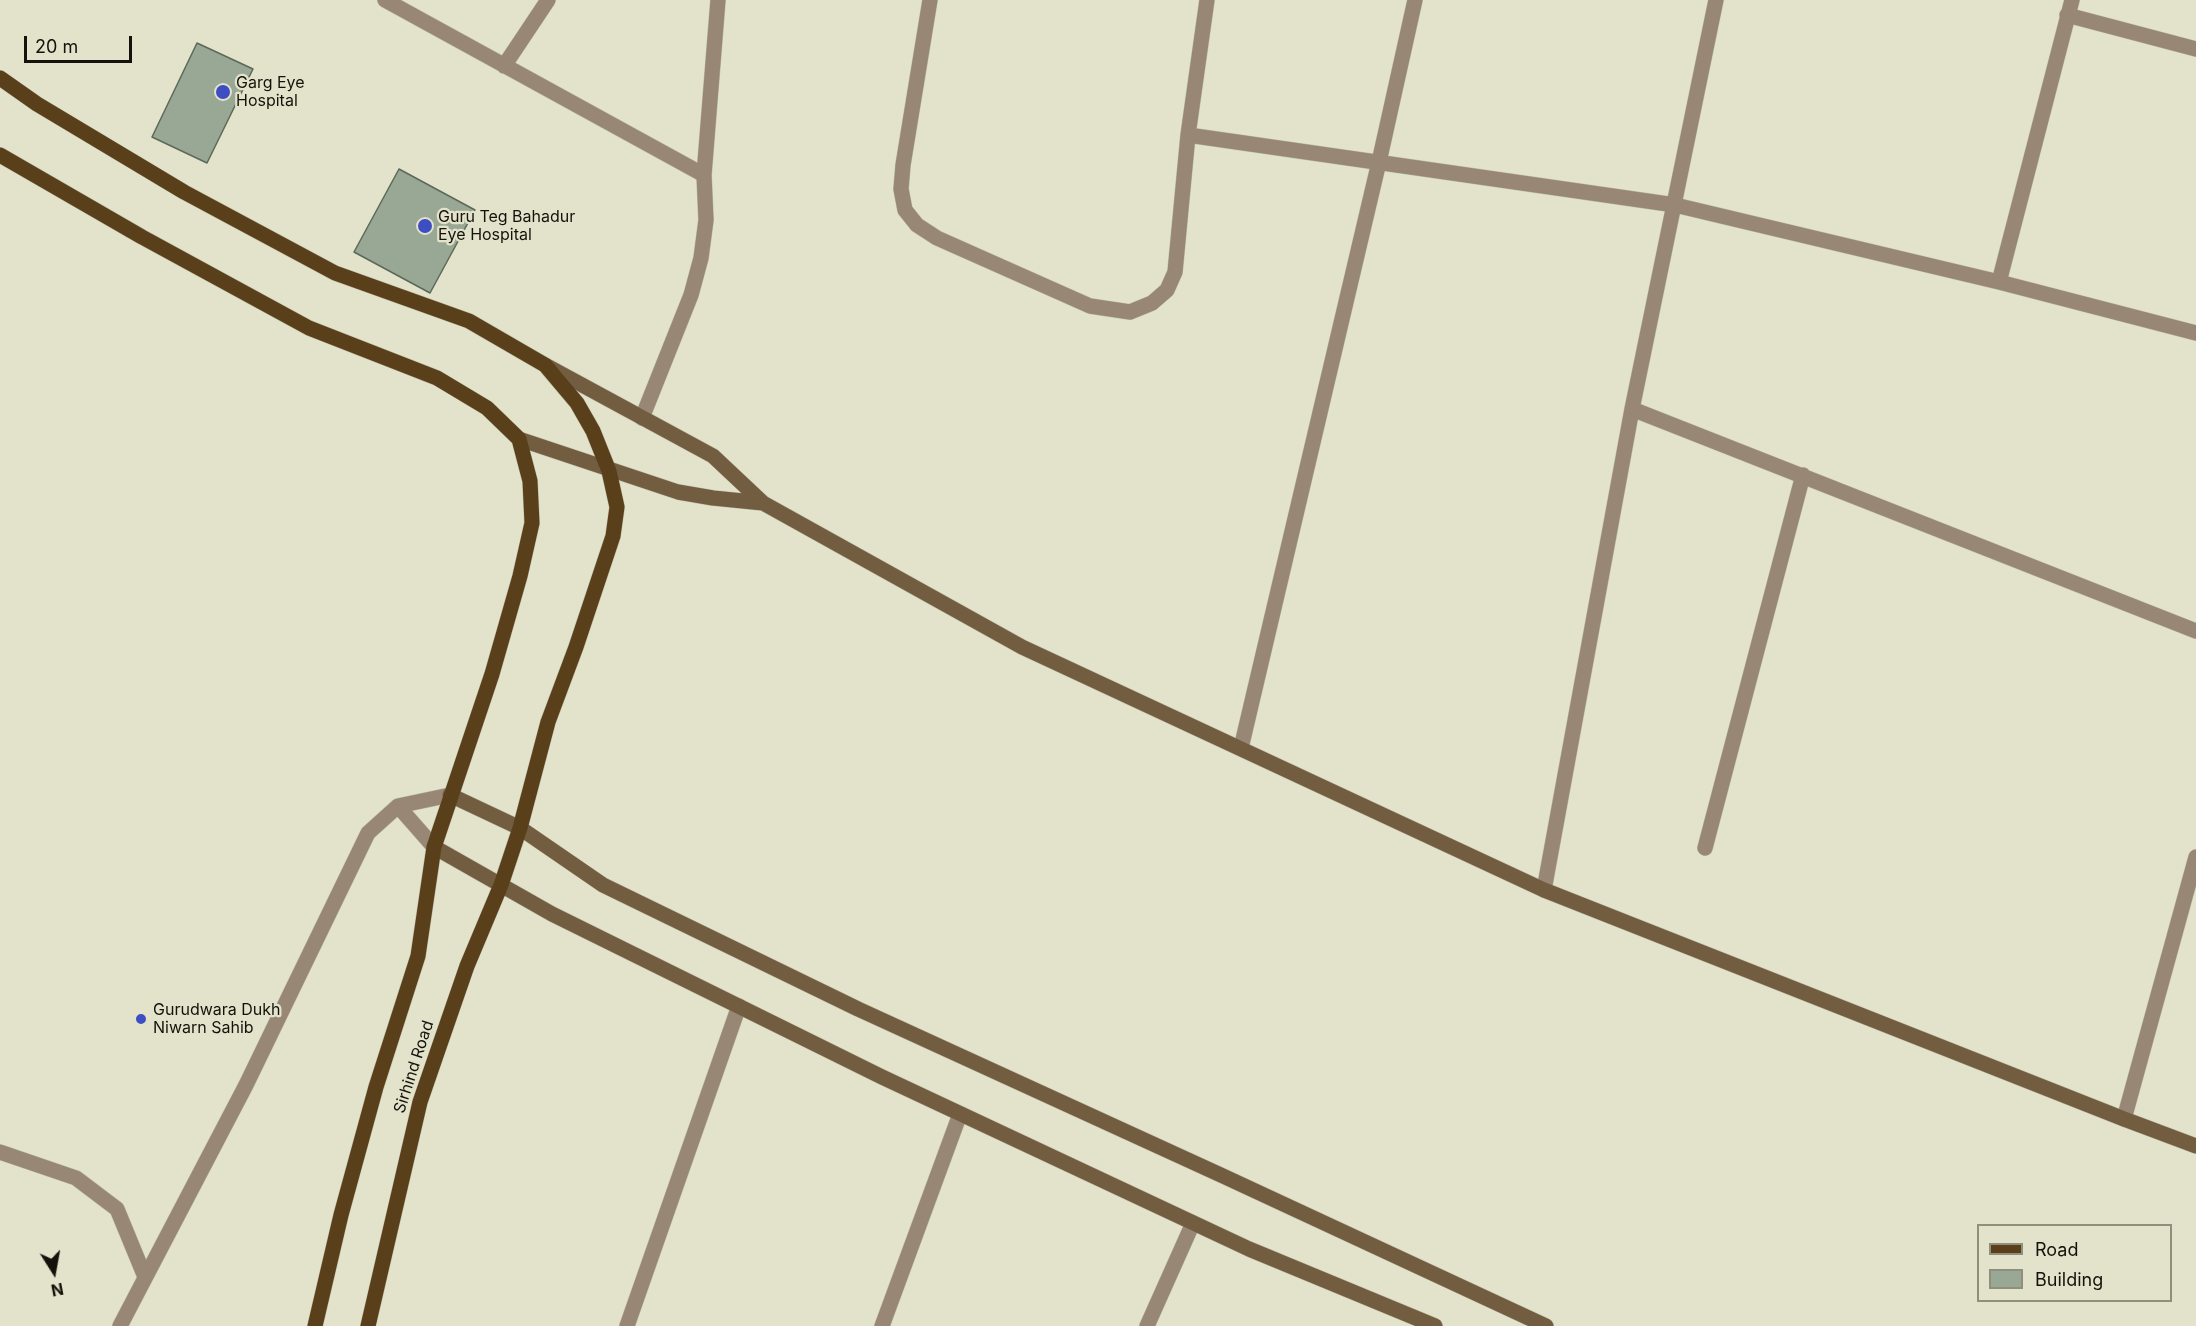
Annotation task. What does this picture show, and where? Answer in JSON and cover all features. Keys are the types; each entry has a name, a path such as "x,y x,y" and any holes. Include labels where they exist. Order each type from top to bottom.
{"main road":[{"name":"Sirhind Road","path":"0,78 37,104 184,192 335,273 469,321 545,365 577,403 593,431 609,471 617,507 613,536 548,722 520,828 501,885 467,966 420,1102 368,1326"},
{"path":"0,155 142,237 309,328 436,378 487,408 519,439 609,471 678,492 763,503"},
{"path":"545,365 713,456 763,503 1022,647 1544,890 2196,1146"},
{"name":"Sirhind Road","path":"315,1326 341,1215 376,1087 417,956 434,847 507,626 532,523 530,481 519,439"},
{"path":"450,795 520,828 603,885 847,1004 1546,1326"},
{"path":"434,847 552,914 960,1114 1249,1249 1435,1326"}],"street":[{"path":"385,0 704,176"},
{"path":"504,66 548,0"},
{"path":"642,418 691,296 701,258 706,220 704,176 718,0"},
{"path":"930,0 901,189 905,210 917,225 937,238 1090,306 1130,312 1152,303 1167,290 1176,272 1188,135 1207,0"},
{"path":"1241,748 1415,0"},
{"path":"1544,890 1632,409 1716,0"},
{"path":"1999,282 2069,8 2196,49"},
{"path":"1188,135 1675,205 1999,282 2196,333"},
{"path":"1632,409 2196,631"},
{"path":"1706,848 1803,475"},
{"path":"120,1326 246,1085 368,833 398,806 450,795"},
{"path":"398,806 434,847"},
{"path":"2124,1119 2196,857"},
{"path":"627,1326 739,1006"},
{"path":"882,1326 960,1114"},
{"path":"0,1152 76,1178 117,1209 145,1277"},
{"path":"1147,1326 1193,1223"}],"building":[{"path":"197,43 253,69 207,163 152,137"},
{"path":"399,169 475,210 430,293 354,252"}],"place":[{"name":"Garg Eye Hospital","path":"223,92"},
{"name":"Guru Teg Bahadur Eye Hospital","path":"425,226"},
{"name":"Gurudwara Dukh Niwarn Sahib","path":"141,1019"}]}
